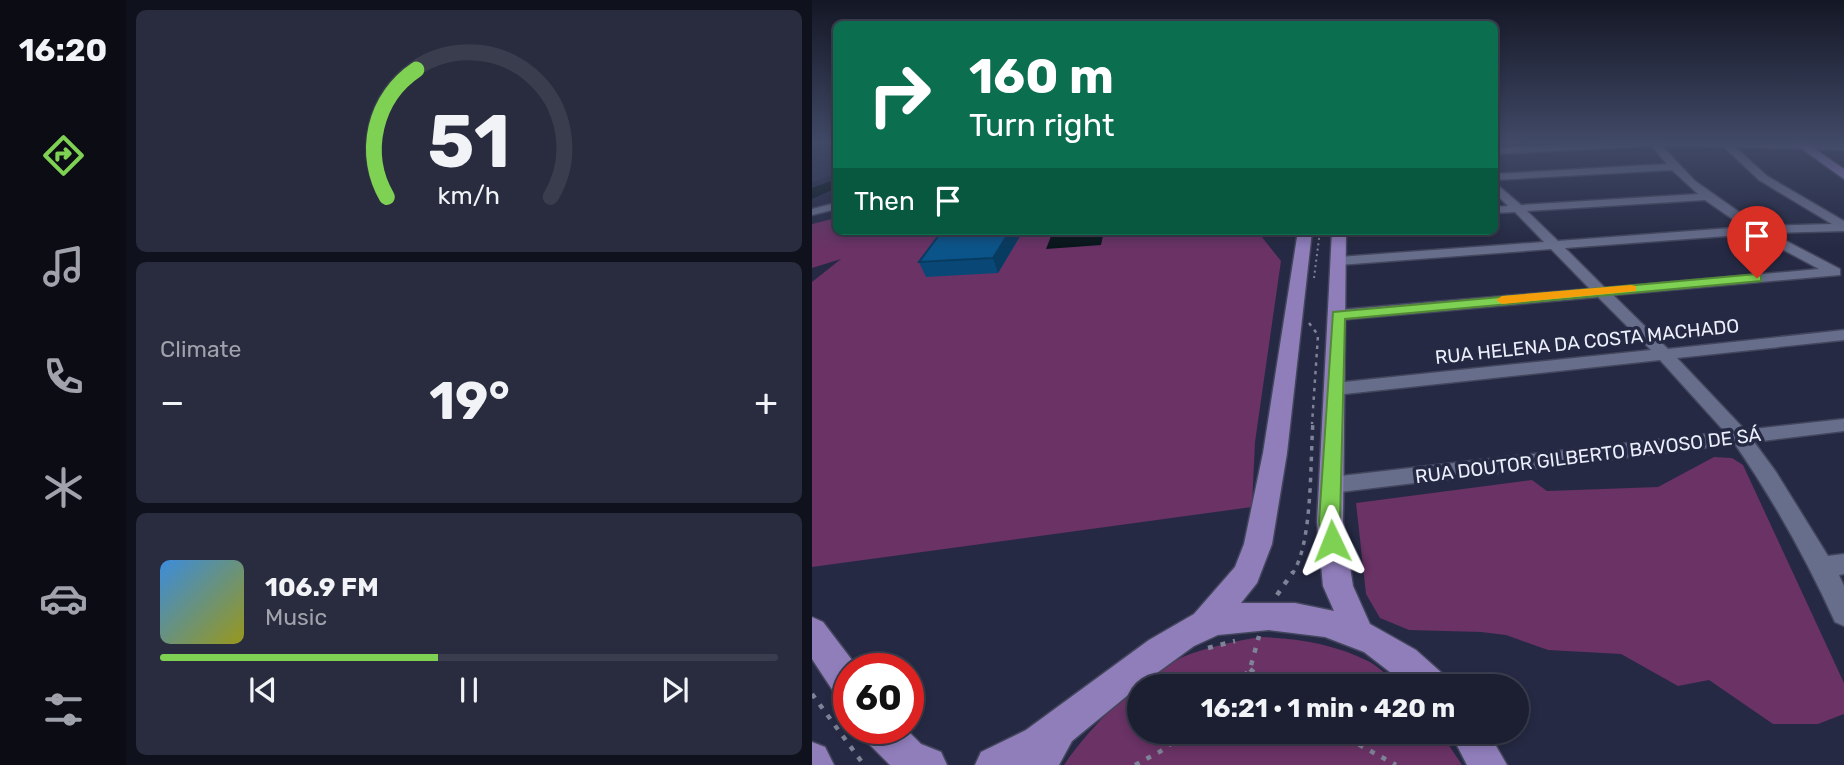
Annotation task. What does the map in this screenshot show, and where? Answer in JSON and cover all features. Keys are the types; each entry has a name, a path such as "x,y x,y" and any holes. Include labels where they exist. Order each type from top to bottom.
{"main road":[{"path":"1201,638 1247,574 1258,544 1275,453 1304,235"},
{"path":"1339,235 1330,522 1338,586 1358,631"},
{"path":"994,765 1020,755 1060,730 1133,669 1201,638 1264,630 1299,617 1358,631 1385,646 1417,674"},
{"path":"812,632 833,662"},
{"path":"1039,765 1060,730"},
{"path":"895,744 910,759 928,765"},
{"path":"1475,744 1488,765"},
{"path":"812,760 815,765"}],"street":[{"path":"1684,178 1707,197 1758,230 1840,274"},
{"path":"1763,178 1844,227"},
{"path":"1498,189 1664,354 1741,438 1834,571 1844,614"},
{"path":"1498,210 1707,197"},
{"path":"812,212 833,207"},
{"path":"1339,261 1758,230 1844,227"},
{"path":"1338,315 1600,291 1840,274"},
{"name":"RUA HELENA DA COSTA MACHADO","path":"1335,389 1844,335"},
{"name":"RUA DOUTOR GILBERTO BAVOSO DE SÁ","path":"1332,485 1844,425"}],"path":[{"path":"1312,283 1317,273 1321,235"},
{"path":"1246,674 1264,630 1298,566 1305,542 1318,335 1309,323"},
{"path":"1201,638 1264,630"},
{"path":"1250,669 1256,674"},
{"path":"812,694 864,765"},
{"path":"1135,765 1171,744"},
{"path":"1357,744 1395,765"}],"shaded area":[{"path":"812,178 825,178 812,183"},
{"path":"833,219 833,235 1260,235 1281,261 1255,442 1252,507 812,567 812,282 841,259 812,268 812,224"},
{"path":"1051,235 1103,235 1101,245 1046,249"},
{"path":"1714,457 1732,458 1743,465 1844,683 1844,714 1818,724 1773,724 1709,680 1678,686 1621,654 1548,650 1506,635 1481,632 1409,630 1380,618 1366,594 1356,503 1532,480 1547,491 1658,487"},
{"path":"1259,637 1330,646 1370,662 1386,674 1154,674 1190,654"},
{"path":"1127,695 1127,744 1448,744 1462,765 1064,765 1089,733"}],"building":[{"path":"939,235 1007,235 993,258 919,262"}],"waterway":[{"path":"812,194 833,184"}],"slow traffic":[{"path":"1502,300 1631,288"}],"route":[{"path":"1332,541 1330,522 1338,315 1757,278"}]}
